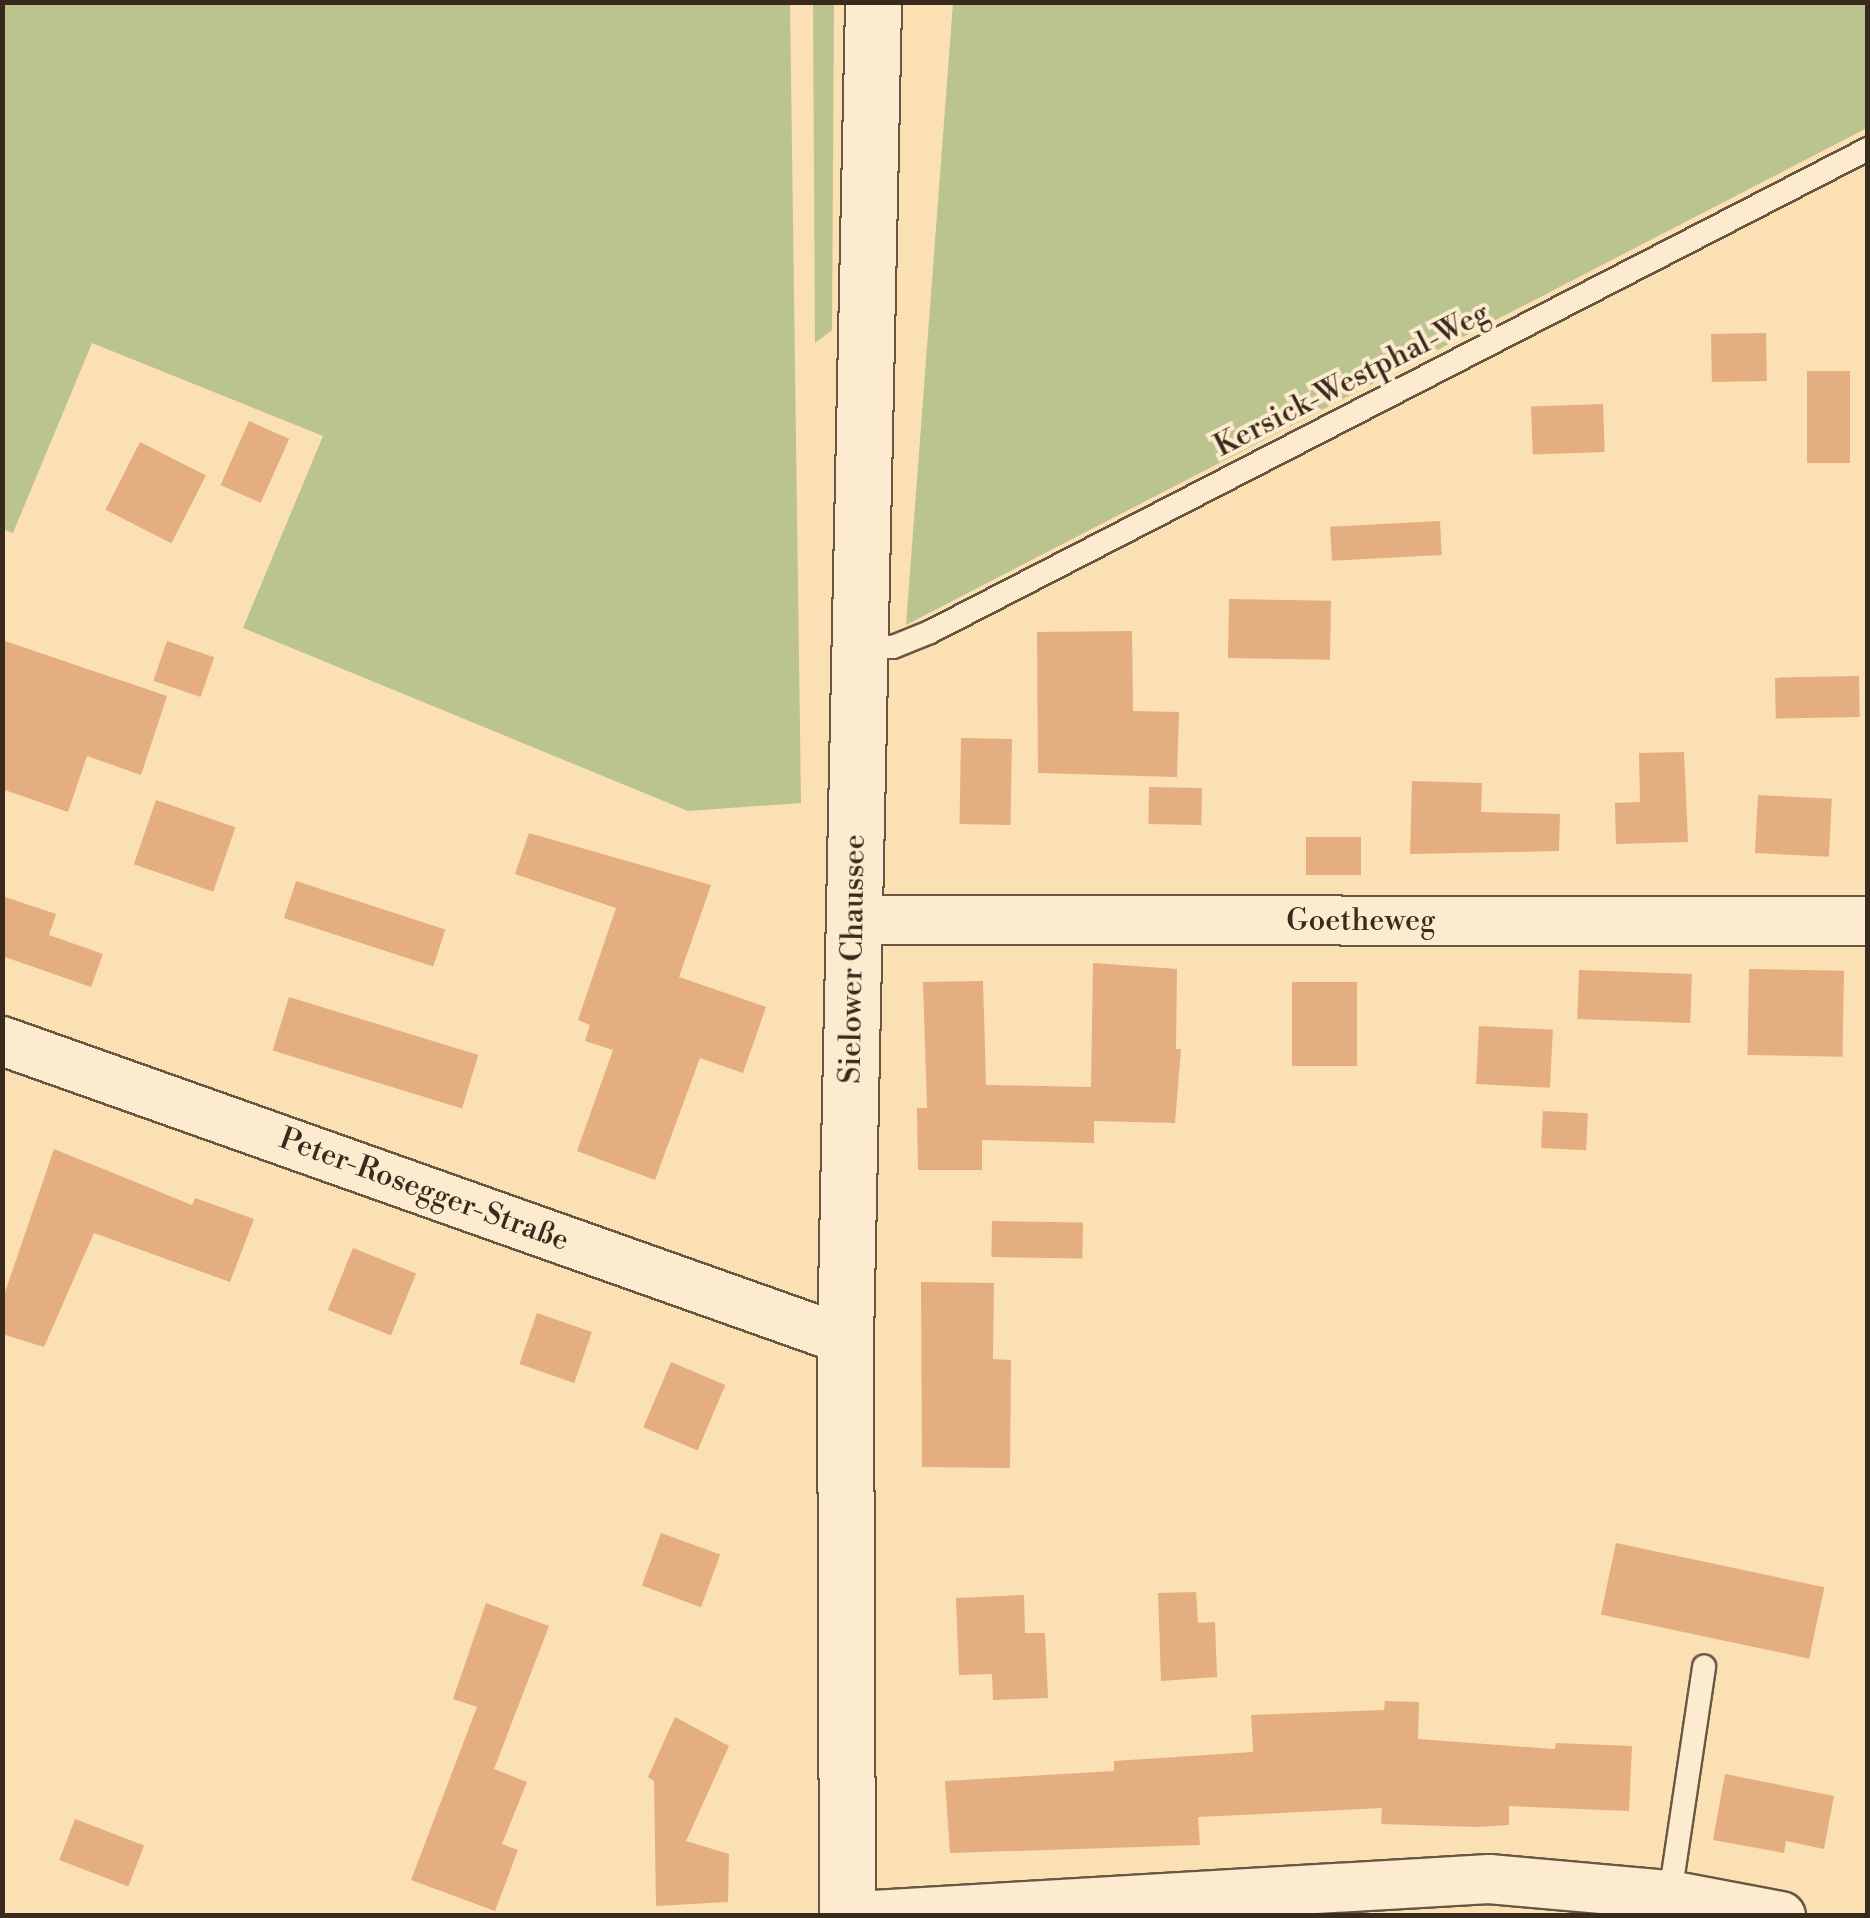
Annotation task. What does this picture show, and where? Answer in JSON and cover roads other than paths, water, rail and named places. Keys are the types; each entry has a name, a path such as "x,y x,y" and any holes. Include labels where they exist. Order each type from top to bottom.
{"main road":[{"name":"Sielower Chaussee","path":"847,1916 845,1340 873,2"}],"street":[{"name":"Goetheweg","path":"854,920 1868,921"},
{"name":"Peter-Rosegger-Straße","path":"2,1041 845,1340"},
{"path":"856,1916 1490,1879 1670,1894 1781,1916"}],"lane":[{"name":"Kersick-Westphal-Weg","path":"859,648 893,647 930,632 1868,149"},
{"path":"1670,1894 1704,1667"}]}
